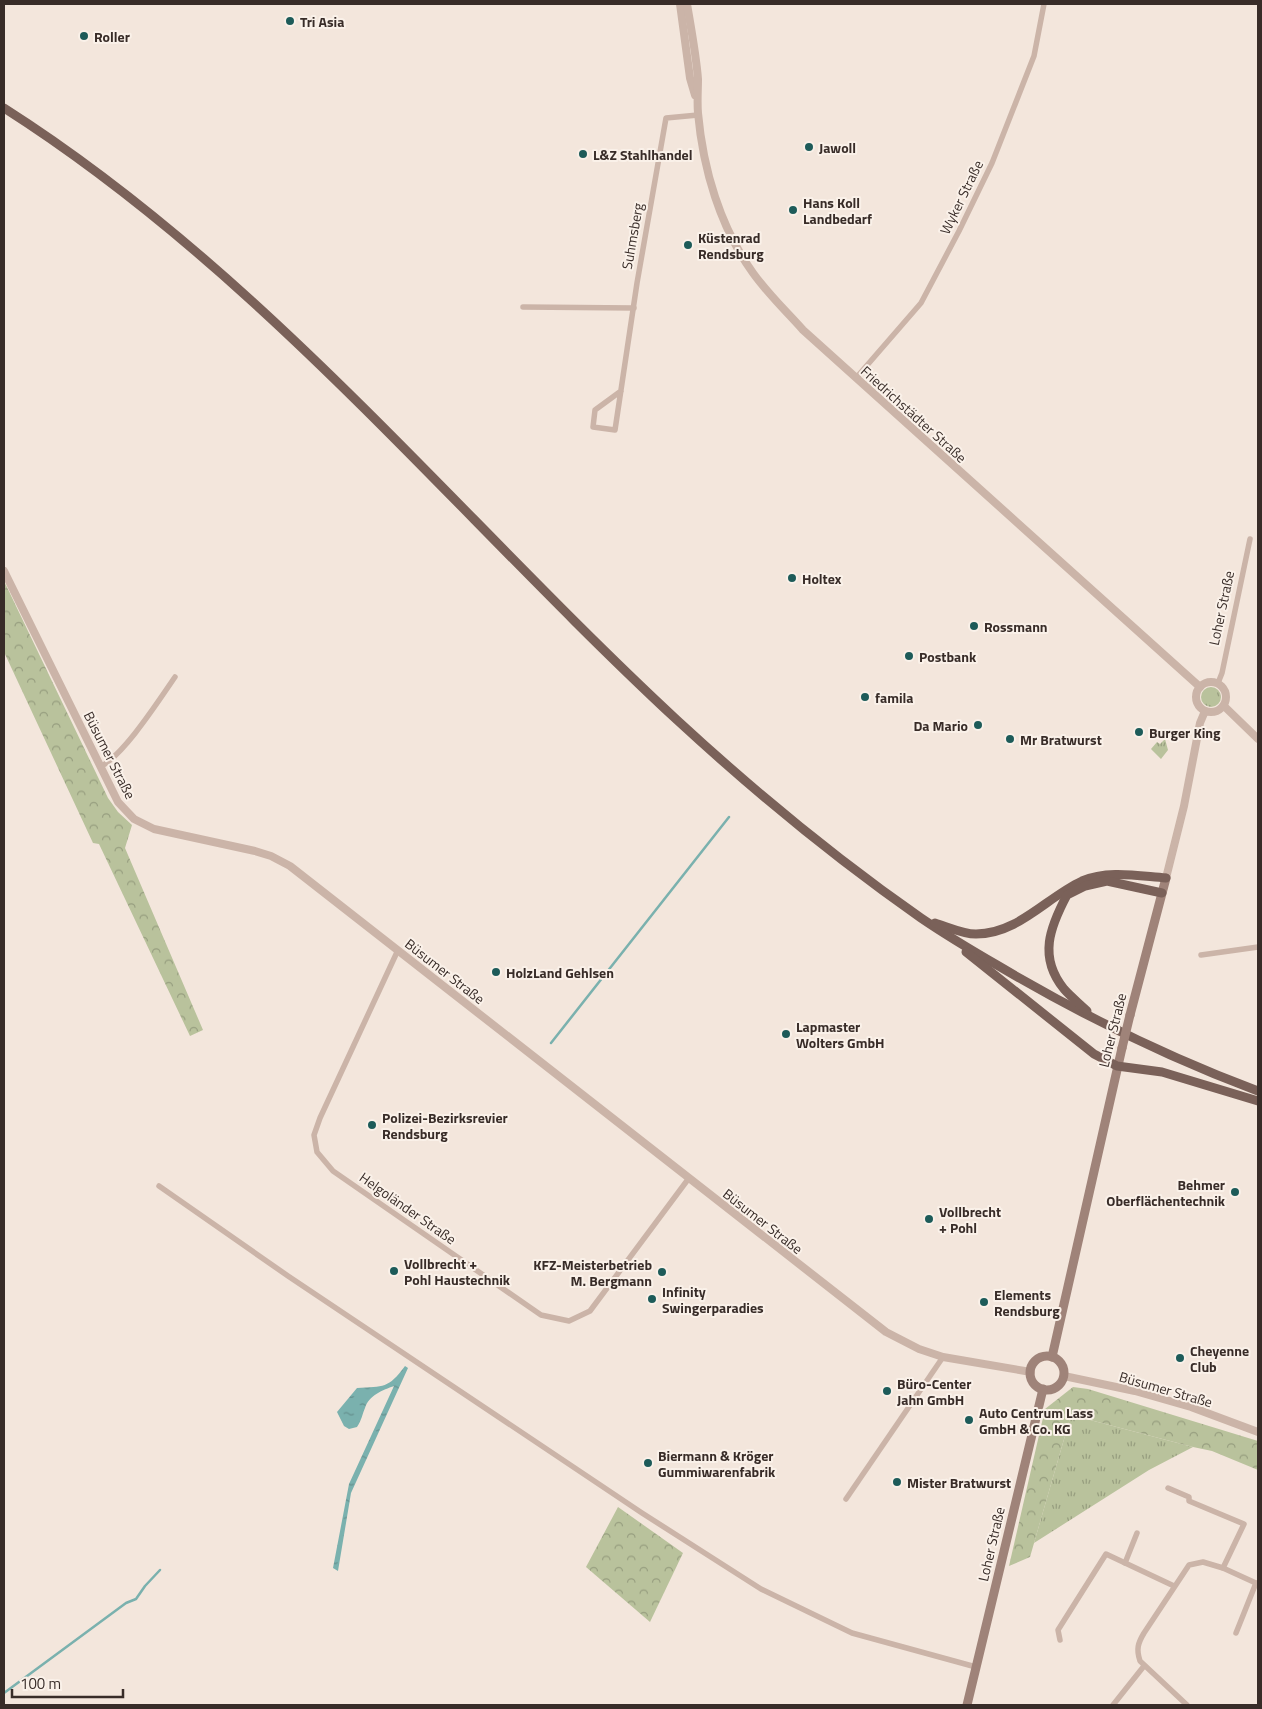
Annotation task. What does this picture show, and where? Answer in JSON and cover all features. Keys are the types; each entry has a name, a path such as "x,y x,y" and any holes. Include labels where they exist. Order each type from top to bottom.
{"main road":[{"path":"4,108 98,172 196,249 341,384 594,640 678,721 770,803 806,832 939,930 1029,983 1096,1020 1186,1062 1258,1091"},
{"path":"923,919 962,932 976,934 992,932 1023,920 1061,893 1083,881 1106,874 1166,878"},
{"name":"Loher Straße","path":"1052,1357 1117,1066 1166,878"},
{"path":"1096,1020 1065,989 1052,968 1049,941 1052,926 1067,895 1085,886 1107,881 1162,893"},
{"path":"939,930 1094,1054 1117,1066 1162,1072 1258,1101"},
{"path":"1052,1357 1061,1364 1064,1376 1057,1387 1048,1390 1043,1389 1034,1384 1031,1372 1032,1366 1038,1359 1052,1357"},
{"name":"Loher Straße","path":"967,1705 1043,1389"}],"street":[{"name":"Friedrichstädter Straße","path":"680,4 690,78 697,104"},
{"name":"Friedrichstädter Straße","path":"687,4 698,78 697,104 705,161 722,218 752,272 803,330 1200,687"},
{"name":"Wyker Straße","path":"856,378 921,303 959,231 992,163 1034,56 1044,4"},
{"name":"Suhmsberg","path":"621,391 595,410 593,428 615,430 634,308 637,283 666,118 698,115"},
{"path":"523,307 634,308"},
{"name":"Loher Straße","path":"1218,683 1222,673 1250,539"},
{"name":"Büsumer Straße","path":"4,571 100,767 124,810 142,824 171,834 255,851 281,860 899,1340 943,1357 1031,1372"},
{"path":"100,767 110,762 135,732 175,677"},
{"path":"1210,682 1218,683 1226,692 1227,698 1224,706 1217,712 1205,712 1197,702 1196,696 1200,687 1210,682"},
{"path":"1224,706 1258,739"},
{"name":"Loher Straße","path":"1166,878 1184,806 1200,723 1205,712"},
{"path":"1201,955 1258,947"},
{"name":"Helgoländer Straße","path":"398,950 320,1118 314,1135 317,1152 333,1171 541,1315 569,1322 590,1311 689,1178"},
{"path":"158,1186 288,1276 642,1513 761,1589 852,1634 976,1667"},
{"path":"846,1499 943,1357"},
{"name":"Büsumer Straße","path":"1064,1376 1135,1391 1191,1407 1258,1432"},
{"path":"1168,1488 1188,1497 1189,1501 1244,1524 1223,1568"},
{"path":"1125,1563 1137,1533"},
{"path":"1060,1640 1058,1630 1106,1554 1174,1586"},
{"path":"1187,1705 1144,1666 1137,1652 1138,1644 1189,1565 1203,1562 1223,1568 1257,1584 1236,1633"},
{"path":"1116,1704 1144,1666"}],"green space":[{"path":"4,581 108,798 118,812 132,825 125,848 203,1030 190,1036 99,844 93,843 4,652"},
{"path":"1211,687 1218,690 1221,697 1218,704 1211,707 1204,704 1201,697 1204,690"},
{"path":"1165,739 1168,750 1161,759 1151,749 1157,742 1160,744"},
{"path":"1073,1387 1088,1389 1258,1441 1258,1470 1212,1451 1071,1415 1030,1557 1009,1566 1045,1409"},
{"path":"1071,1415 1193,1447 1149,1470 1034,1543"},
{"path":"618,1507 683,1553 650,1622 586,1567"}],"water":[{"path":"405,1366 408,1368 351,1493 338,1571 333,1568 349,1484 394,1386 377,1394 367,1403 357,1427 349,1429 344,1426 337,1412 357,1388 385,1385 394,1379"}],"waterway":[{"path":"551,1043 729,817"},
{"path":"4,1693 126,1603 136,1599 160,1570"}],"place":[{"name":"Tri Asia","path":"290,21"},
{"name":"Roller","path":"84,36"},
{"name":"Jawoll","path":"809,147"},
{"name":"L&Z Stahlhandel","path":"583,154"},
{"name":"Hans Koll Landbedarf","path":"793,210"},
{"name":"Küstenrad Rendsburg","path":"688,245"},
{"name":"Holtex","path":"792,578"},
{"name":"Rossmann","path":"974,626"},
{"name":"Postbank","path":"909,656"},
{"name":"famila","path":"865,697"},
{"name":"Da Mario","path":"978,725"},
{"name":"Burger King","path":"1139,732"},
{"name":"Mr Bratwurst","path":"1010,739"},
{"name":"HolzLand Gehlsen","path":"496,972"},
{"name":"Lapmaster Wolters GmbH","path":"786,1034"},
{"name":"Polizei-Bezirksrevier Rendsburg","path":"372,1125"},
{"name":"Behmer Oberflächentechnik","path":"1235,1192"},
{"name":"Vollbrecht + Pohl","path":"929,1219"},
{"name":"Vollbrecht + Pohl Haustechnik","path":"394,1271"},
{"name":"KFZ-Meisterbetrieb M. Bergmann","path":"662,1272"},
{"name":"Infinity Swingerparadies","path":"652,1299"},
{"name":"Elements Rendsburg","path":"984,1302"},
{"name":"Cheyenne Club","path":"1180,1358"},
{"name":"Büro-Center Jahn GmbH","path":"887,1391"},
{"name":"Auto Centrum Lass GmbH & Co. KG","path":"969,1420"},
{"name":"Biermann & Kröger Gummiwarenfabrik","path":"648,1463"},
{"name":"Mister Bratwurst","path":"897,1482"}]}
